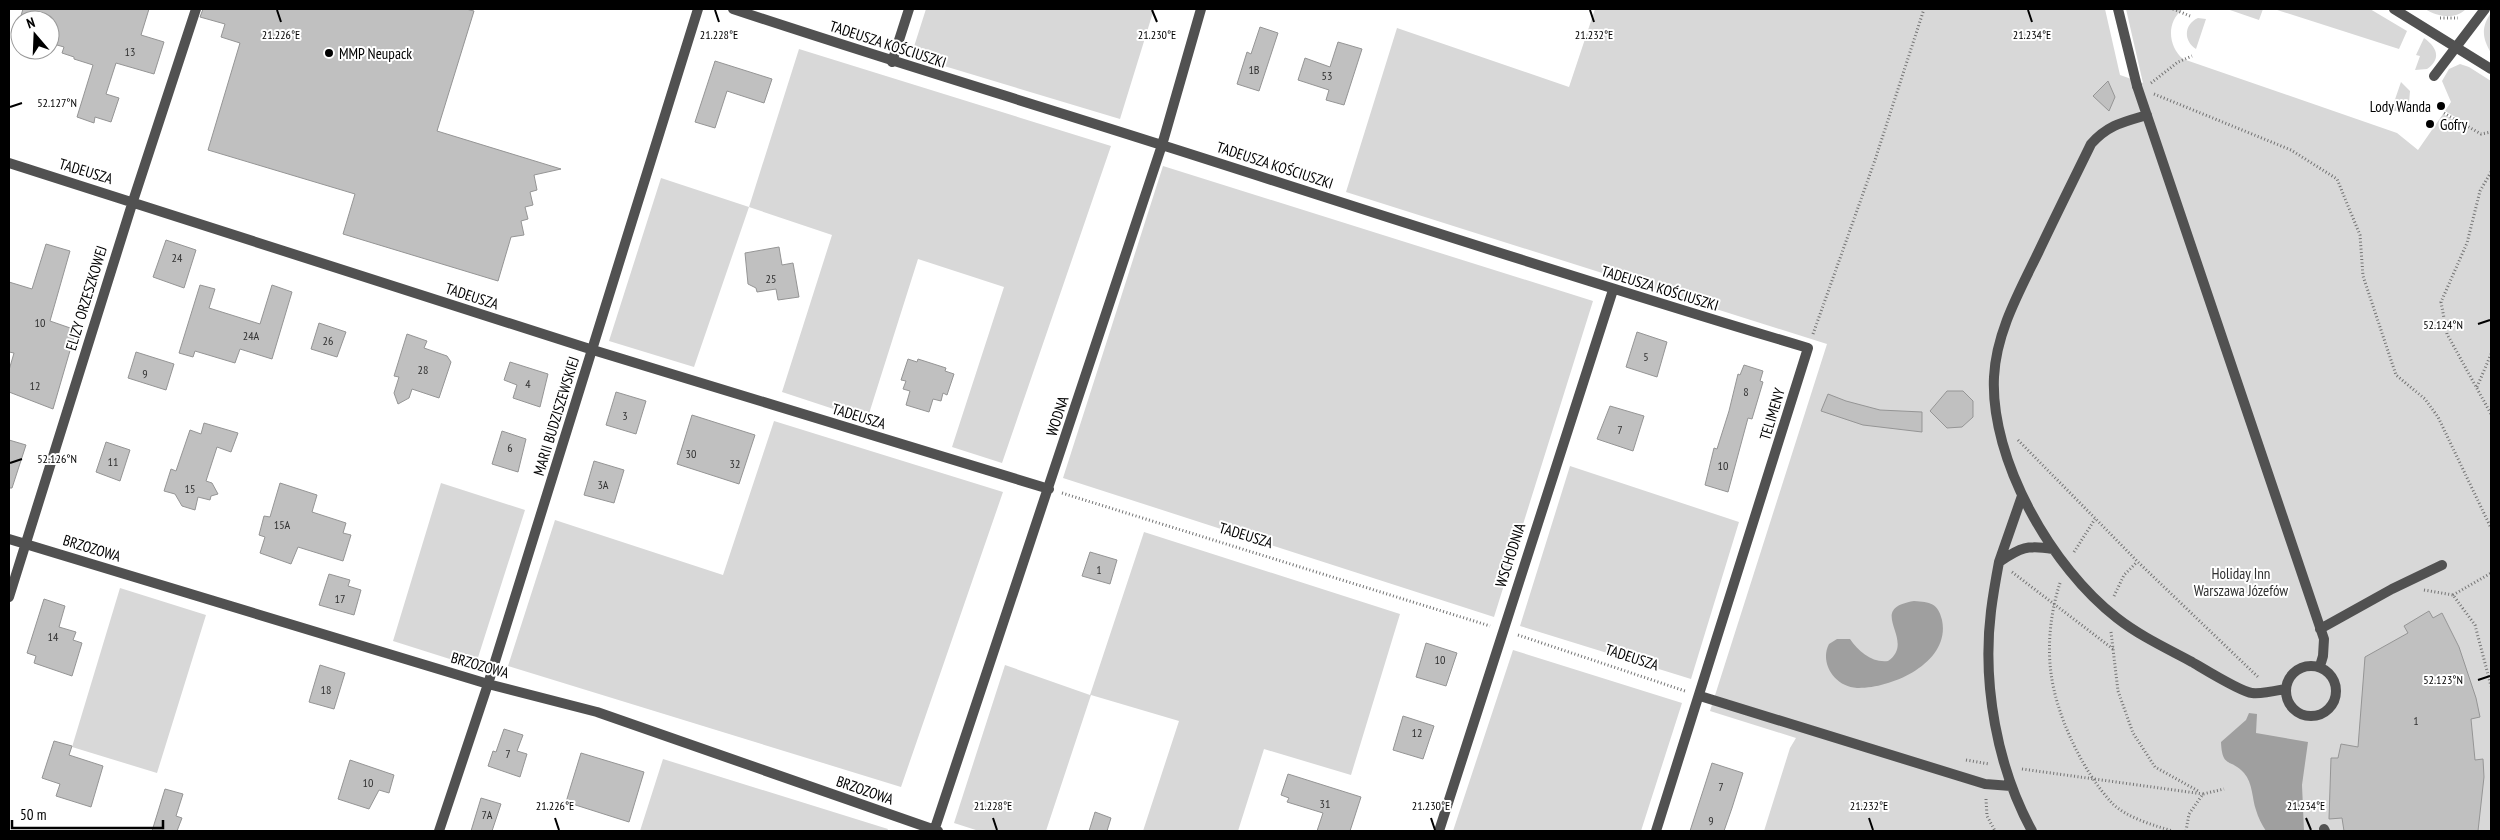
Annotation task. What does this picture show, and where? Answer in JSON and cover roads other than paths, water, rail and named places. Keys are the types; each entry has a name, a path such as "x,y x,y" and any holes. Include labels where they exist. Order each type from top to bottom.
{"street":[{"name":"ELIZY ORZESZKOWEJ","path":"9,598 132,201 196,9"},
{"name":"MARII BUDZISZEWSKIEJ","path":"439,831 488,684 698,9"},
{"name":"TADEUSZA KOŚCIUSZKI","path":"733,9 892,62 1162,145 1613,290 1808,348"},
{"path":"892,62 909,9"},
{"name":"WODNA","path":"936,831 1162,145 1201,9"},
{"path":"2118,9 2147,114 2324,639 2323,656 2320,666"},
{"path":"2394,9 2491,69"},
{"path":"2434,76 2486,9"},
{"path":"2147,114 2110,127 2102,132 2091,144 2011,309 1997,351 1994,377 1995,408 2003,444 2022,496 2053,550 2112,614 2142,635 2251,694 2285,689"},
{"name":"TADEUSZA","path":"9,163 592,350 1049,489"},
{"name":"WSCHODNIA","path":"1439,831 1502,630 1613,290"},
{"name":"TELIMENY","path":"1656,831 1808,348"},
{"path":"2022,496 1999,562 1990,613 1989,681 2000,749 2011,786 2032,831"},
{"name":"BRZOZOWA","path":"9,539 488,684 597,712 936,831"},
{"path":"1999,562 2025,547 2032,546 2053,550"},
{"path":"2320,629 2442,564"},
{"path":"2308,665 2320,666 2330,674 2336,685 2336,697 2330,708 2324,712 2319,715 2306,716 2295,711 2287,701 2285,689 2289,678 2297,669 2308,665"},
{"path":"1700,696 1985,784 2011,786"}],"place":[{"name":"MMP Neupack","path":"329,53"},
{"name":"Lody Wanda","path":"2441,106"},
{"name":"Gofry","path":"2430,124"}],"park label":[{"name":"Holiday Inn Warszawa Józefów","path":"2241,582"}]}
